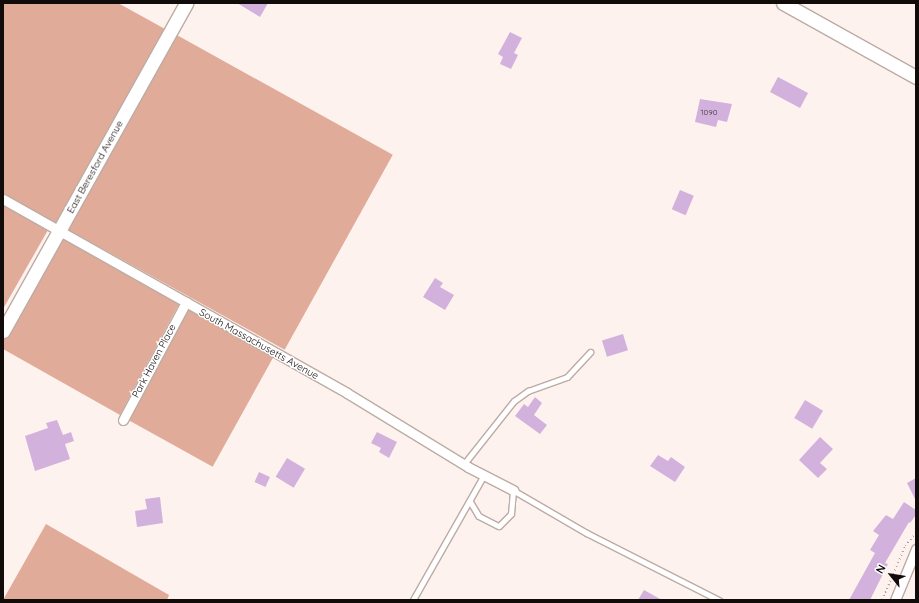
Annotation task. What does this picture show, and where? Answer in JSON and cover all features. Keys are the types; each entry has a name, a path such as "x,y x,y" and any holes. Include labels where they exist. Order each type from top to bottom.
{"street":[{"name":"East Beresford Avenue","path":"3,331 186,3"},
{"path":"783,3 916,77"},
{"name":"South Massachusetts Avenue","path":"3,199 383,414 464,464 513,490"},
{"name":"Park Haven Place","path":"123,420 186,302"},
{"path":"895,600 916,549"}],"lane":[{"path":"464,464 514,401 528,391 567,377 590,352"},
{"path":"413,600 484,475"},
{"path":"470,502 479,516 499,526 511,514 513,490 587,533 719,600"}],"path":[{"path":"882,600 905,546 916,533"}],"shaded area":[{"path":"3,3 118,3 165,29 57,224 3,194"},
{"path":"175,34 393,155 285,350 67,229"},
{"path":"3,205 48,230 3,309"},
{"path":"62,237 179,304 120,415 3,349 3,341"},
{"path":"188,309 274,357 213,467 127,419"},
{"path":"46,524 169,595 167,600 3,600"}],"building":[{"path":"237,3 268,3 260,17"},
{"path":"510,32 522,38 514,53 518,55 511,69 500,64 503,57 498,54"},
{"path":"778,77 808,93 800,108 770,92"},
{"path":"700,99 732,104 727,122 718,120 716,127 695,122"},
{"path":"680,190 694,196 686,215 672,209"},
{"path":"435,278 443,283 440,287 454,295 445,310 423,297"},
{"path":"623,334 628,350 607,357 602,340"},
{"path":"535,397 542,403 534,415 547,425 540,434 515,416 524,404 528,407"},
{"path":"805,400 823,411 812,429 794,418"},
{"path":"57,420 63,435 71,432 74,441 65,444 70,459 35,471 25,436 48,428 46,423"},
{"path":"377,432 397,442 389,458 379,452 381,448 371,443"},
{"path":"820,437 833,449 820,463 827,469 818,478 799,460"},
{"path":"658,455 668,461 671,457 685,467 675,482 650,466"},
{"path":"287,458 305,469 294,488 276,477"},
{"path":"259,472 270,477 265,487 255,482"},
{"path":"916,478 916,501 907,483"},
{"path":"160,497 163,523 137,527 135,511 147,509 145,499"},
{"path":"904,502 916,510 916,515 910,523 909,522 885,563 888,564 870,600 849,600 875,553 870,550 879,535 873,531 886,515 893,519"},
{"path":"644,590 662,600 638,600"}]}
